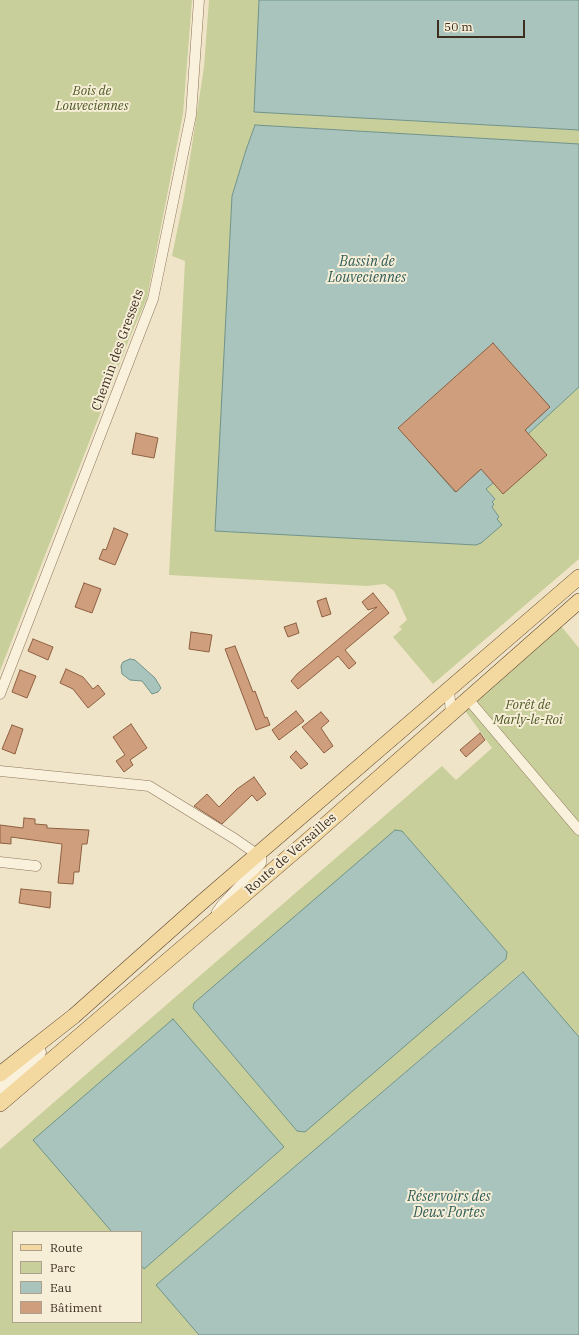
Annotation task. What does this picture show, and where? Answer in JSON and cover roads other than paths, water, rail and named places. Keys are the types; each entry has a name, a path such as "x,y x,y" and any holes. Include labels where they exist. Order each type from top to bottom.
{"main road":[{"name":"Route de Versailles","path":"0,1074 74,1016 257,854 579,577"},
{"name":"Route de Versailles","path":"0,1104 211,923 579,601"},
{"path":"0,1086 61,1032 74,1016"}],"street":[{"name":"Chemin des Gressets","path":"0,694 153,299 191,115 199,0"},
{"path":"449,689 451,714"},
{"path":"468,699 579,830"},
{"path":"0,771 148,786 229,835 257,854 261,857 261,862 222,905 211,923"},
{"path":"0,862 36,866"}],"water":[{"path":"259,0 579,0 579,130 254,112"},
{"name":"Bassin de Louveciennes","path":"255,125 579,144 579,387 528,434 512,442 550,407 493,344 399,428 455,492 494,458 493,483 486,489 495,499 492,502 494,504 492,507 499,517 497,519 502,525 481,543 476,545 215,531 232,196"},
{"path":"130,659 135,660 155,678 161,688 158,692 152,694 142,681 130,680 122,674 121,666 123,662"},
{"path":"395,830 402,831 507,952 506,959 305,1132 297,1131 193,1008 194,1003"},
{"name":"Réservoirs des Deux Portes","path":"523,972 579,1037 579,1335 199,1335 156,1285"},
{"path":"173,1019 284,1147 144,1269 142,1266 142,1231 111,1231 33,1140"}],"park label":[{"name":"Bois de Louveciennes","path":"92,98"},
{"name":"Forêt de Marly-le-Roi","path":"528,712"}]}
